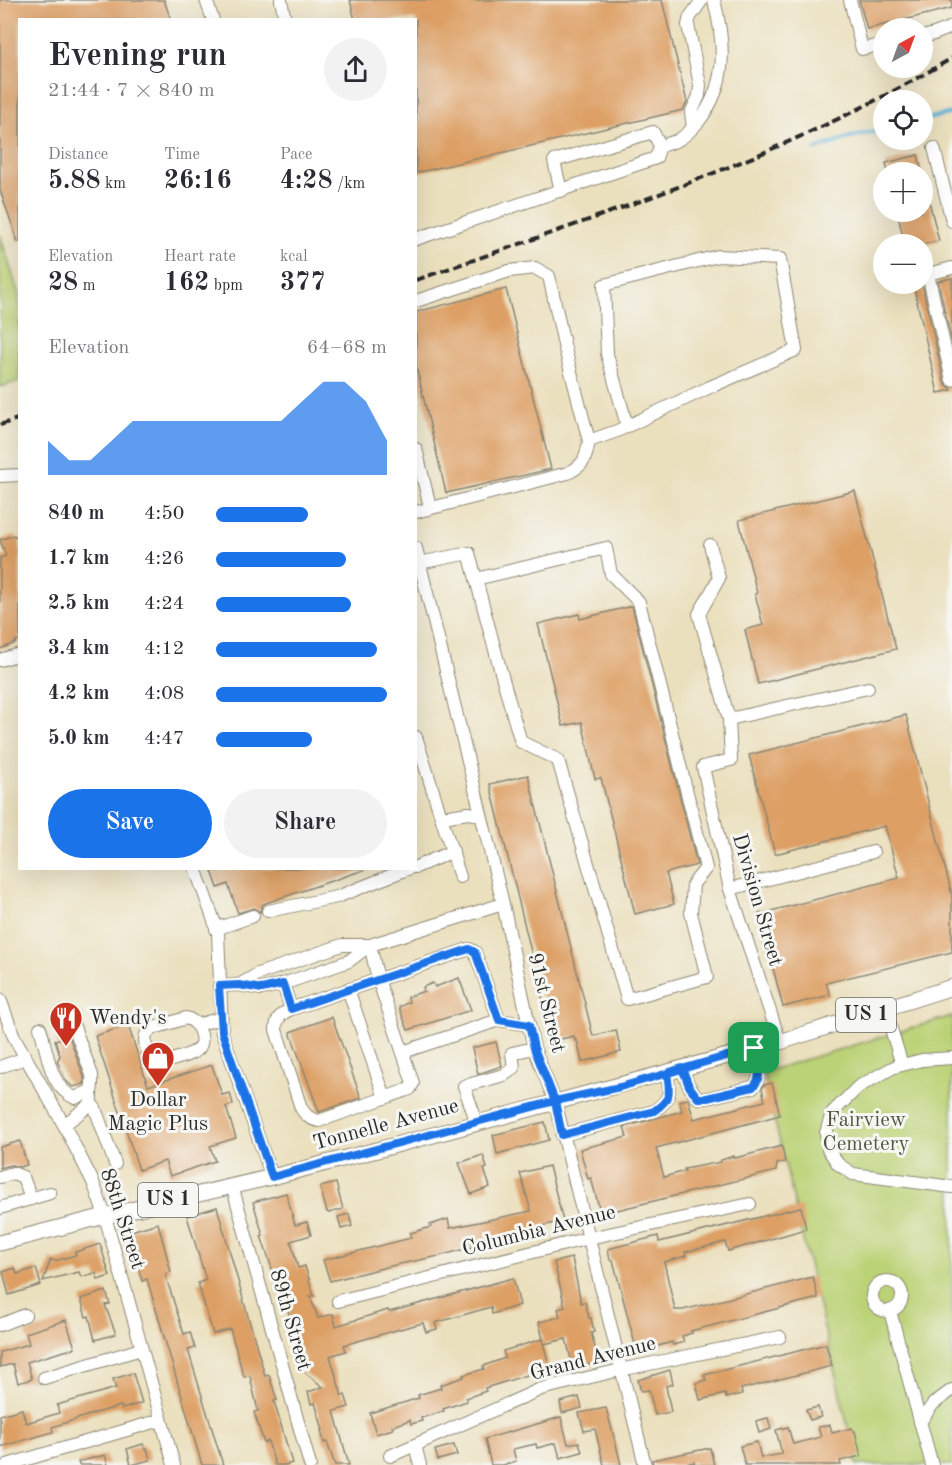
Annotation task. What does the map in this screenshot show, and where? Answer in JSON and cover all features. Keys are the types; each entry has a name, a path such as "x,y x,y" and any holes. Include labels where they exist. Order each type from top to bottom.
{"main road":[{"name":"US 1","path":"780,1042 952,987"},
{"name":"Tonnelle Avenue","path":"0,1244 105,1216 272,1177 555,1101 620,1087 780,1042"}],"street":[{"path":"206,0 212,18"},
{"path":"281,0 285,18"},
{"path":"693,128 691,113 699,96 700,86 688,25 690,17 702,0"},
{"path":"660,146 680,140 693,128 710,107 721,78 720,25 714,0"},
{"path":"850,0 862,49 873,46"},
{"path":"933,33 952,27"},
{"path":"417,239 561,191 656,158 660,146 653,132 554,161 561,191"},
{"path":"934,148 952,221"},
{"path":"589,441 627,426 796,350 780,259 718,256 604,285 607,354 627,426"},
{"path":"417,301 509,271 535,268 549,276 589,441 586,460 580,467 568,473 417,512"},
{"path":"952,268 928,274 952,380"},
{"path":"417,454 430,507"},
{"path":"0,476 18,475"},
{"path":"710,545 719,578 699,614 729,719 868,688"},
{"path":"476,579 606,548 611,574 639,602 706,868"},
{"name":"91st Street","path":"417,553 503,904 534,1048 555,1101 645,1465"},
{"path":"419,563 469,553 521,742 558,760 627,999 707,977 691,913 693,885 706,868 724,864"},
{"path":"0,660 18,655"},
{"name":"Division Street","path":"729,719 730,760 703,767 730,889 780,1042"},
{"path":"417,740 460,877"},
{"path":"442,817 468,813 481,815"},
{"path":"417,867 453,850"},
{"path":"730,889 873,852"},
{"path":"196,870 216,929 222,1032 272,1177"},
{"path":"268,911 337,897 405,870"},
{"path":"239,985 258,974 342,945 370,945 503,904"},
{"path":"216,929 253,916"},
{"path":"370,945 378,980 413,1083 410,1089 319,1121 305,1115 276,1030 276,1022 280,1016 291,1009 348,989 378,980 469,949 475,952 499,1020"},
{"path":"219,986 239,985 262,989 283,984 349,962 370,945"},
{"path":"283,984 291,1009"},
{"path":"348,989 385,1098"},
{"name":"88th Street","path":"0,999 14,1037 64,1125 93,1182 105,1216 174,1465"},
{"path":"885,1009 902,1065"},
{"path":"64,1125 90,1098 93,1084 92,1075 70,1016"},
{"path":"186,1018 193,1020 197,1025 202,1041 196,1051 161,1063 149,1057 144,1039 151,1029 186,1018"},
{"path":"197,1025 221,1018"},
{"path":"403,1052 499,1020 529,1025"},
{"path":"40,1028 47,1056 60,1087 75,1098 90,1098"},
{"path":"477,1123 464,1086 504,1075 514,1068 512,1053 534,1048"},
{"path":"682,1068 689,1086 698,1098 753,1087 760,1075 754,1048"},
{"path":"0,1067 25,1058"},
{"path":"952,1058 922,1060 894,1067 858,1087 832,1113 826,1133 828,1149 838,1164 853,1174 952,1187"},
{"path":"562,1135 654,1111 670,1096 667,1073"},
{"path":"90,1098 116,1164"},
{"path":"0,1177 13,1173 23,1177 31,1199"},
{"name":"89th Street","path":"232,1185 310,1465"},
{"path":"0,1208 50,1193"},
{"name":"Columbia Avenue","path":"338,1301 589,1238 750,1204"},
{"path":"890,1311 932,1465"},
{"path":"0,1325 25,1315"},
{"name":"Grand Avenue","path":"390,1456 541,1389 620,1370 780,1338"},
{"path":"44,1378 141,1349"},
{"path":"920,1422 933,1404 952,1390"},
{"path":"7,1465 161,1420"},
{"path":"418,1444 416,1449 420,1465"}],"green space":[{"path":"0,234 18,292 18,381 0,387"},
{"name":"Fairview Cemetery","path":"952,1016 952,1465 857,1465 763,1072"}],"building":[{"path":"0,0 164,0 170,18 18,18 18,242 0,190"},
{"path":"350,0 662,0 687,102 683,110 417,173 417,18 354,18"},
{"path":"859,0 952,0 952,8 912,18 873,18 873,28 867,29"},
{"path":"918,155 920,162 890,162"},
{"path":"933,217 939,241 933,242 933,234 902,234 900,222 933,222"},
{"path":"952,278 952,343 938,281"},
{"path":"506,289 551,469 446,493 417,370 417,312"},
{"path":"915,294 924,294 944,382 952,390 938,393"},
{"path":"855,491 896,649 758,684 745,630 763,625 739,520"},
{"path":"14,535 18,539 18,640 0,649 0,558 6,556 0,540"},
{"path":"632,606 697,865 666,873 674,904 635,914 601,778 595,779 582,722 563,726 538,624 579,614 580,619"},
{"path":"906,715 952,895 952,952 826,983 830,995 783,1007 759,914 899,878 885,826 775,854 749,755"},
{"path":"528,775 593,1036 616,1030 621,1052 582,1062 574,1036 553,1041 490,784"},
{"path":"212,870 364,870 266,903 262,905 260,912 254,908 238,913 228,884 218,888"},
{"path":"459,978 471,1010 408,1030 399,1007 409,1002 408,997 424,991 423,987 433,983 435,987"},
{"path":"332,1017 361,1098 319,1112 290,1032"},
{"path":"128,1025 148,1086 212,1065 222,1095 230,1093 233,1104 226,1107 236,1138 210,1146 215,1161 170,1176 165,1161 139,1170 95,1036"},
{"path":"69,1036 84,1077 84,1084 73,1087 66,1081 57,1061 60,1056 55,1040"},
{"path":"496,1042 502,1066 478,1074 472,1048"},
{"path":"772,1083 780,1115 656,1148 664,1177 685,1171 684,1169 782,1146 785,1162 777,1164 776,1171 609,1212 608,1209 600,1211 580,1149 627,1137 624,1127 682,1111 679,1101 688,1099 694,1119 765,1101 762,1089 764,1085"},
{"path":"545,1122 549,1140 497,1154 493,1135"},
{"path":"20,1141 27,1165 0,1168 0,1147"},
{"path":"483,1155 487,1168 484,1169 490,1187 471,1194 459,1163"},
{"path":"549,1166 563,1221 534,1228 535,1231 472,1243 473,1247 439,1256 330,1281 323,1260 411,1238 410,1233 448,1219 450,1228 531,1211 520,1173"},
{"path":"336,1183 343,1209 329,1213 320,1187"},
{"path":"286,1193 295,1225 307,1222 311,1235 291,1241 298,1268 305,1266 314,1296 310,1296 318,1318 333,1314 336,1326 388,1310 389,1312 513,1278 520,1305 492,1314 491,1307 435,1323 437,1329 426,1332 423,1323 400,1329 344,1345 346,1351 330,1356 342,1396 345,1395 349,1407 334,1411 349,1465 335,1465 327,1442 324,1443 321,1430 323,1430 315,1403 311,1404 308,1392 323,1387 303,1371 301,1366 306,1364 299,1346 296,1346 292,1323 288,1321 290,1318 286,1303 284,1304 261,1236 263,1235 253,1202"},
{"path":"217,1207 265,1376 269,1375 277,1400 274,1401 292,1463 285,1465 275,1465 268,1441 264,1443 254,1412 258,1411 250,1376 244,1377 230,1329 213,1334 198,1283 206,1280 187,1216"},
{"path":"801,1207 806,1229 728,1251 725,1242 685,1252 686,1256 664,1262 675,1310 683,1310 813,1277 818,1298 691,1331 692,1333 682,1336 684,1342 673,1345 672,1342 637,1352 613,1260 610,1260 608,1249 658,1236 659,1242"},
{"path":"349,1214 352,1226 341,1229 338,1217"},
{"path":"158,1223 171,1272 165,1274 184,1334 190,1332 195,1348 188,1350 223,1465 202,1465 147,1279 142,1281 128,1232"},
{"path":"100,1244 110,1276 98,1280 96,1273 81,1277 79,1272 43,1281 51,1259 54,1261 76,1255 75,1252"},
{"path":"572,1258 581,1303 585,1302 589,1318 591,1318 594,1332 591,1333 599,1362 579,1367 577,1362 572,1363 566,1339 544,1344 539,1322 560,1317 558,1309 565,1307 554,1262"},
{"path":"15,1268 17,1274 36,1268 41,1285 9,1295 3,1272"},
{"path":"106,1291 110,1304 105,1305 116,1334 95,1340 89,1316 86,1317 81,1299"},
{"path":"66,1320 75,1348 27,1362 32,1379 18,1383 13,1364 0,1367 0,1352 29,1344 26,1333"},
{"path":"542,1339 550,1368 485,1388 486,1391 466,1398 467,1401 421,1418 422,1421 411,1424 410,1420 392,1426 393,1429 376,1434 370,1413 419,1398 418,1395 441,1388 440,1385 484,1369 483,1366 505,1358 503,1351"},
{"path":"826,1344 832,1366 741,1389 742,1394 726,1398 725,1394 700,1400 696,1383 706,1380 704,1375"},
{"path":"670,1370 673,1384 666,1386 671,1412 655,1415 649,1390 641,1391 638,1380"},
{"path":"133,1373 142,1403 99,1412 52,1427 53,1432 0,1447 0,1415 22,1409 26,1423 59,1413 57,1405 116,1388 113,1379"},
{"path":"579,1397 582,1408 562,1413 560,1402"},
{"path":"818,1407 821,1417 810,1420 806,1410"},
{"path":"606,1408 621,1465 604,1465 595,1429 584,1431 579,1413"},
{"path":"561,1417 568,1444 579,1442 582,1452 560,1458 556,1443 537,1448 536,1444 513,1449 516,1461 503,1465 491,1465 485,1439"},
{"path":"768,1418 771,1429 759,1433 756,1421"},
{"path":"830,1425 832,1433 852,1428 855,1431 861,1456 840,1461 841,1465 745,1465 740,1446 757,1442 761,1458 782,1454 776,1430 788,1427 793,1444 821,1437 818,1427"},
{"path":"143,1444 145,1449 147,1448 150,1460 131,1465 127,1449"},
{"path":"454,1445 457,1455 438,1460 435,1450"},
{"path":"710,1448 714,1465 695,1465 694,1462 682,1465 653,1465 652,1460"},
{"path":"105,1455 108,1465 79,1465 78,1462"}],"waterway":[{"path":"933,117 952,113"},
{"path":"816,149 873,132"}],"railway":[{"path":"417,280 622,208 757,155 888,94 952,58"},
{"path":"0,425 18,419"}],"place":[{"name":"Wendy's","path":"66,1047"},
{"name":"Dollar Magic Plus","path":"158,1087"}],"route":[{"path":"754,1048 682,1068 620,1087 555,1101 272,1177 222,1032 219,986 239,985 262,989 283,984 291,1009 469,949 475,952 499,1020 529,1025 534,1048 555,1101 562,1135 654,1111 670,1096 667,1073 682,1068 689,1086 698,1098 753,1087 760,1075 754,1048"}]}
